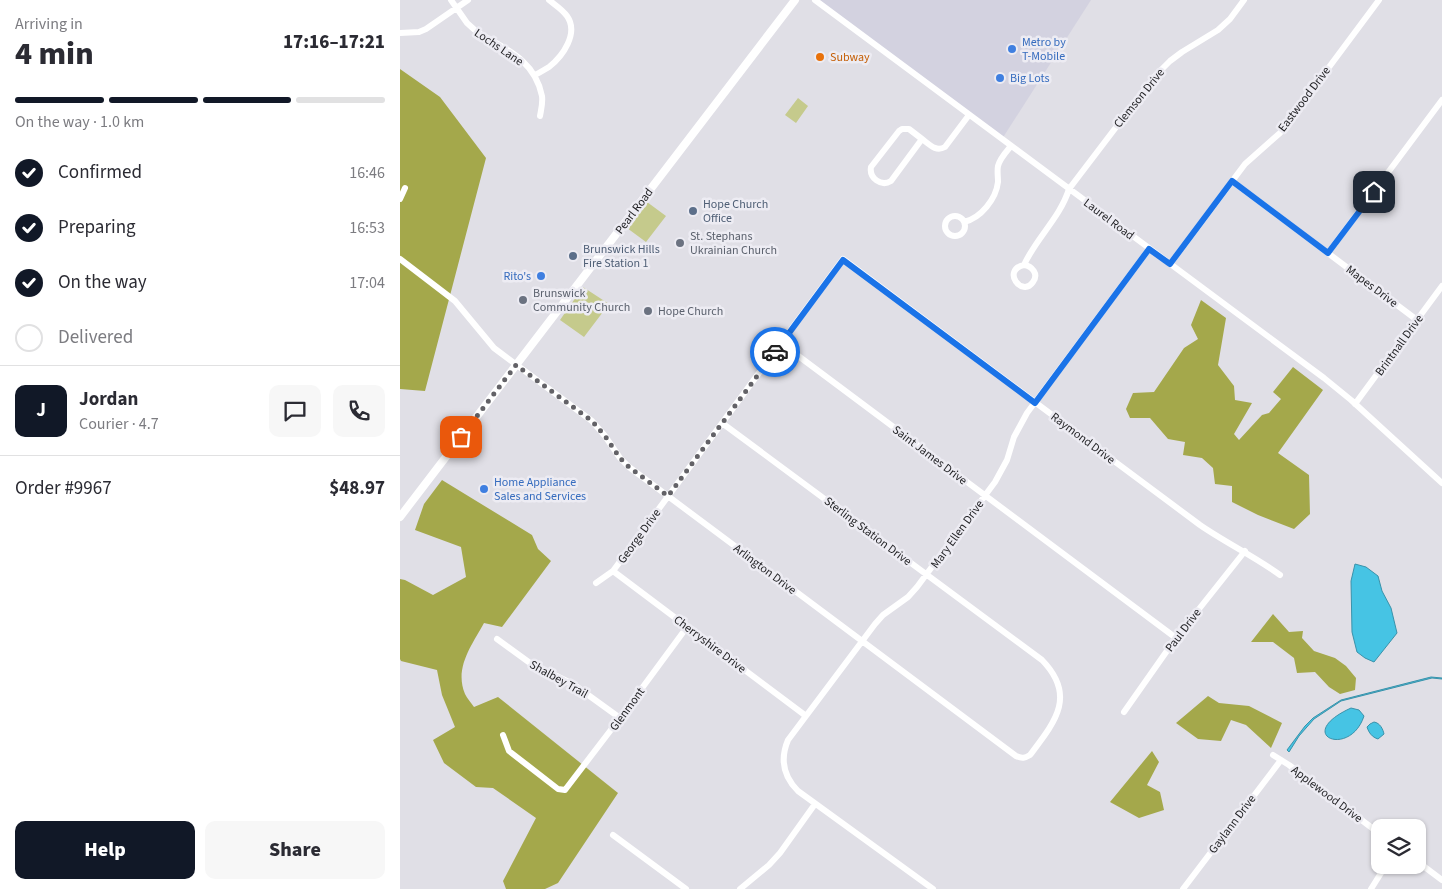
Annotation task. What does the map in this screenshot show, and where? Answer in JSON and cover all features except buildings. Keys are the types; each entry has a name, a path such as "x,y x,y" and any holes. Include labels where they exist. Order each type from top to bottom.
{"main road":[{"name":"Pearl Road","path":"400,517 795,0"}],"street":[{"name":"Lochs Lane","path":"451,0 471,28 519,57 525,63 534,75 542,98 540,116"},
{"path":"400,33 419,32 426,29 468,0"},
{"path":"534,75 548,68 563,52 570,40 572,28 568,16 548,0"},
{"name":"Laurel Road","path":"815,0 1324,378 1442,483"},
{"name":"Clemson Drive","path":"1024,265 1028,255 1057,216 1069,189 1155,76 1170,61 1218,30 1230,19 1244,0"},
{"name":"Eastwood Drive","path":"1170,264 1245,164 1280,133 1379,0"},
{"path":"1328,253 1442,100"},
{"path":"922,139 891,181 880,183 872,177 871,167 899,131 909,130 922,139 934,148 941,149 945,147 969,115"},
{"path":"964,222 980,213 993,197 998,182 998,166 1011,146"},
{"name":"Mapes Drive","path":"1232,181 1416,320"},
{"path":"400,199 405,188"},
{"name":"Mary Ellen Drive","path":"933,889 847,825 815,804 792,785 783,763 785,748 788,740 862,641 883,615 908,597 985,496 1002,471 1020,425 1149,249"},
{"name":"Arlington Drive","path":"400,259 455,301 488,342 592,421 625,462 1016,756 1026,758"},
{"name":"Raymond Drive","path":"843,260 1200,525 1280,575"},
{"name":"George Drive","path":"596,584 613,571 843,260"},
{"name":"Brintnall Drive","path":"1355,404 1442,286"},
{"name":"Saint James Drive","path":"781,343 1176,638"},
{"name":"Sterling Station Drive","path":"722,423 1042,660 1053,673 1059,690 1060,700 1052,726 1026,758"},
{"name":"Paul Drive","path":"1124,712 1176,638 1244,551"},
{"name":"Cherryshire Drive","path":"613,571 806,716"},
{"name":"Glenmont","path":"503,735 509,751 558,789 565,790 687,627"},
{"name":"Shalbey Trail","path":"497,639 530,663 573,684 620,718"},
{"name":"Applewood Drive","path":"1273,755 1371,827"},
{"name":"Gaylann Drive","path":"1183,889 1280,760"},
{"path":"740,889 780,854 815,804"},
{"path":"613,835 686,889"},
{"path":"1426,868 1442,880"},
{"path":"1371,889 1380,874"}],"shaded area":[{"path":"815,0 1091,0 1002,139"}],"green space":[{"path":"400,69 440,97 486,158 425,391 400,389"},
{"path":"798,98 808,106 796,123 785,115"},
{"path":"647,202 666,216 646,242 627,228"},
{"path":"583,287 609,304 584,337 560,320"},
{"path":"1201,300 1226,318 1218,365 1234,386 1235,400 1252,403 1234,434 1239,440 1262,415 1269,413 1281,399 1273,392 1293,367 1323,390 1278,453 1309,475 1310,514 1294,529 1258,515 1232,502 1232,486 1215,484 1213,468 1202,458 1183,455 1185,442 1168,439 1150,418 1130,418 1126,409 1133,393 1154,392 1184,348 1198,339 1191,325"},
{"path":"442,480 532,535 538,549 551,561 502,627 484,623 470,648 463,666 462,684 466,696 474,707 498,697 618,793 558,883 545,889 506,889 503,881 536,818 493,788 476,787 444,763 433,740 455,727 442,695 437,670 401,661 400,659 400,579 433,595 466,577 461,547 415,530 424,504"},
{"path":"1273,614 1289,632 1303,631 1302,638 1314,651 1335,658 1346,666 1356,678 1355,690 1340,694 1329,687 1315,672 1297,673 1294,658 1273,642 1251,642"},
{"path":"1208,696 1219,703 1249,706 1282,723 1271,748 1246,725 1231,720 1221,741 1198,739 1176,723"},
{"path":"1152,751 1159,762 1147,785 1160,792 1164,810 1139,818 1110,802"}],"water":[{"path":"1355,564 1366,567 1378,576 1382,591 1391,608 1397,633 1374,662 1357,652 1352,632 1351,581"},
{"path":"1431,677 1442,679 1432,678 1341,701 1314,719 1299,736 1289,752 1287,750 1313,718 1341,700"},
{"path":"1351,708 1359,710 1364,716 1357,729 1348,737 1338,739 1330,738 1325,734 1326,727 1334,718"},
{"path":"1374,722 1381,726 1384,734 1378,739 1371,734 1367,727"}],"way so far":[{"path":"461,437 516,365 592,421 629,467 668,496 775,352"}],"place":[{"name":"Metro by T-Mobile","path":"1012,49"},
{"name":"Subway","path":"820,57"},
{"name":"Big Lots","path":"1000,78"},
{"name":"Hope Church Office","path":"693,211"},
{"name":"St. Stephans Ukrainian Church","path":"680,243"},
{"name":"Brunswick Hills Fire Station 1","path":"573,256"},
{"name":"Rito's","path":"541,276"},
{"name":"Brunswick Community Church","path":"523,300"},
{"name":"Hope Church","path":"648,311"},
{"name":"Home Appliance Sales and Services","path":"484,489"}],"route":[{"path":"775,352 843,260 1035,403 1149,249 1170,264 1232,181 1328,253 1374,192"}]}
